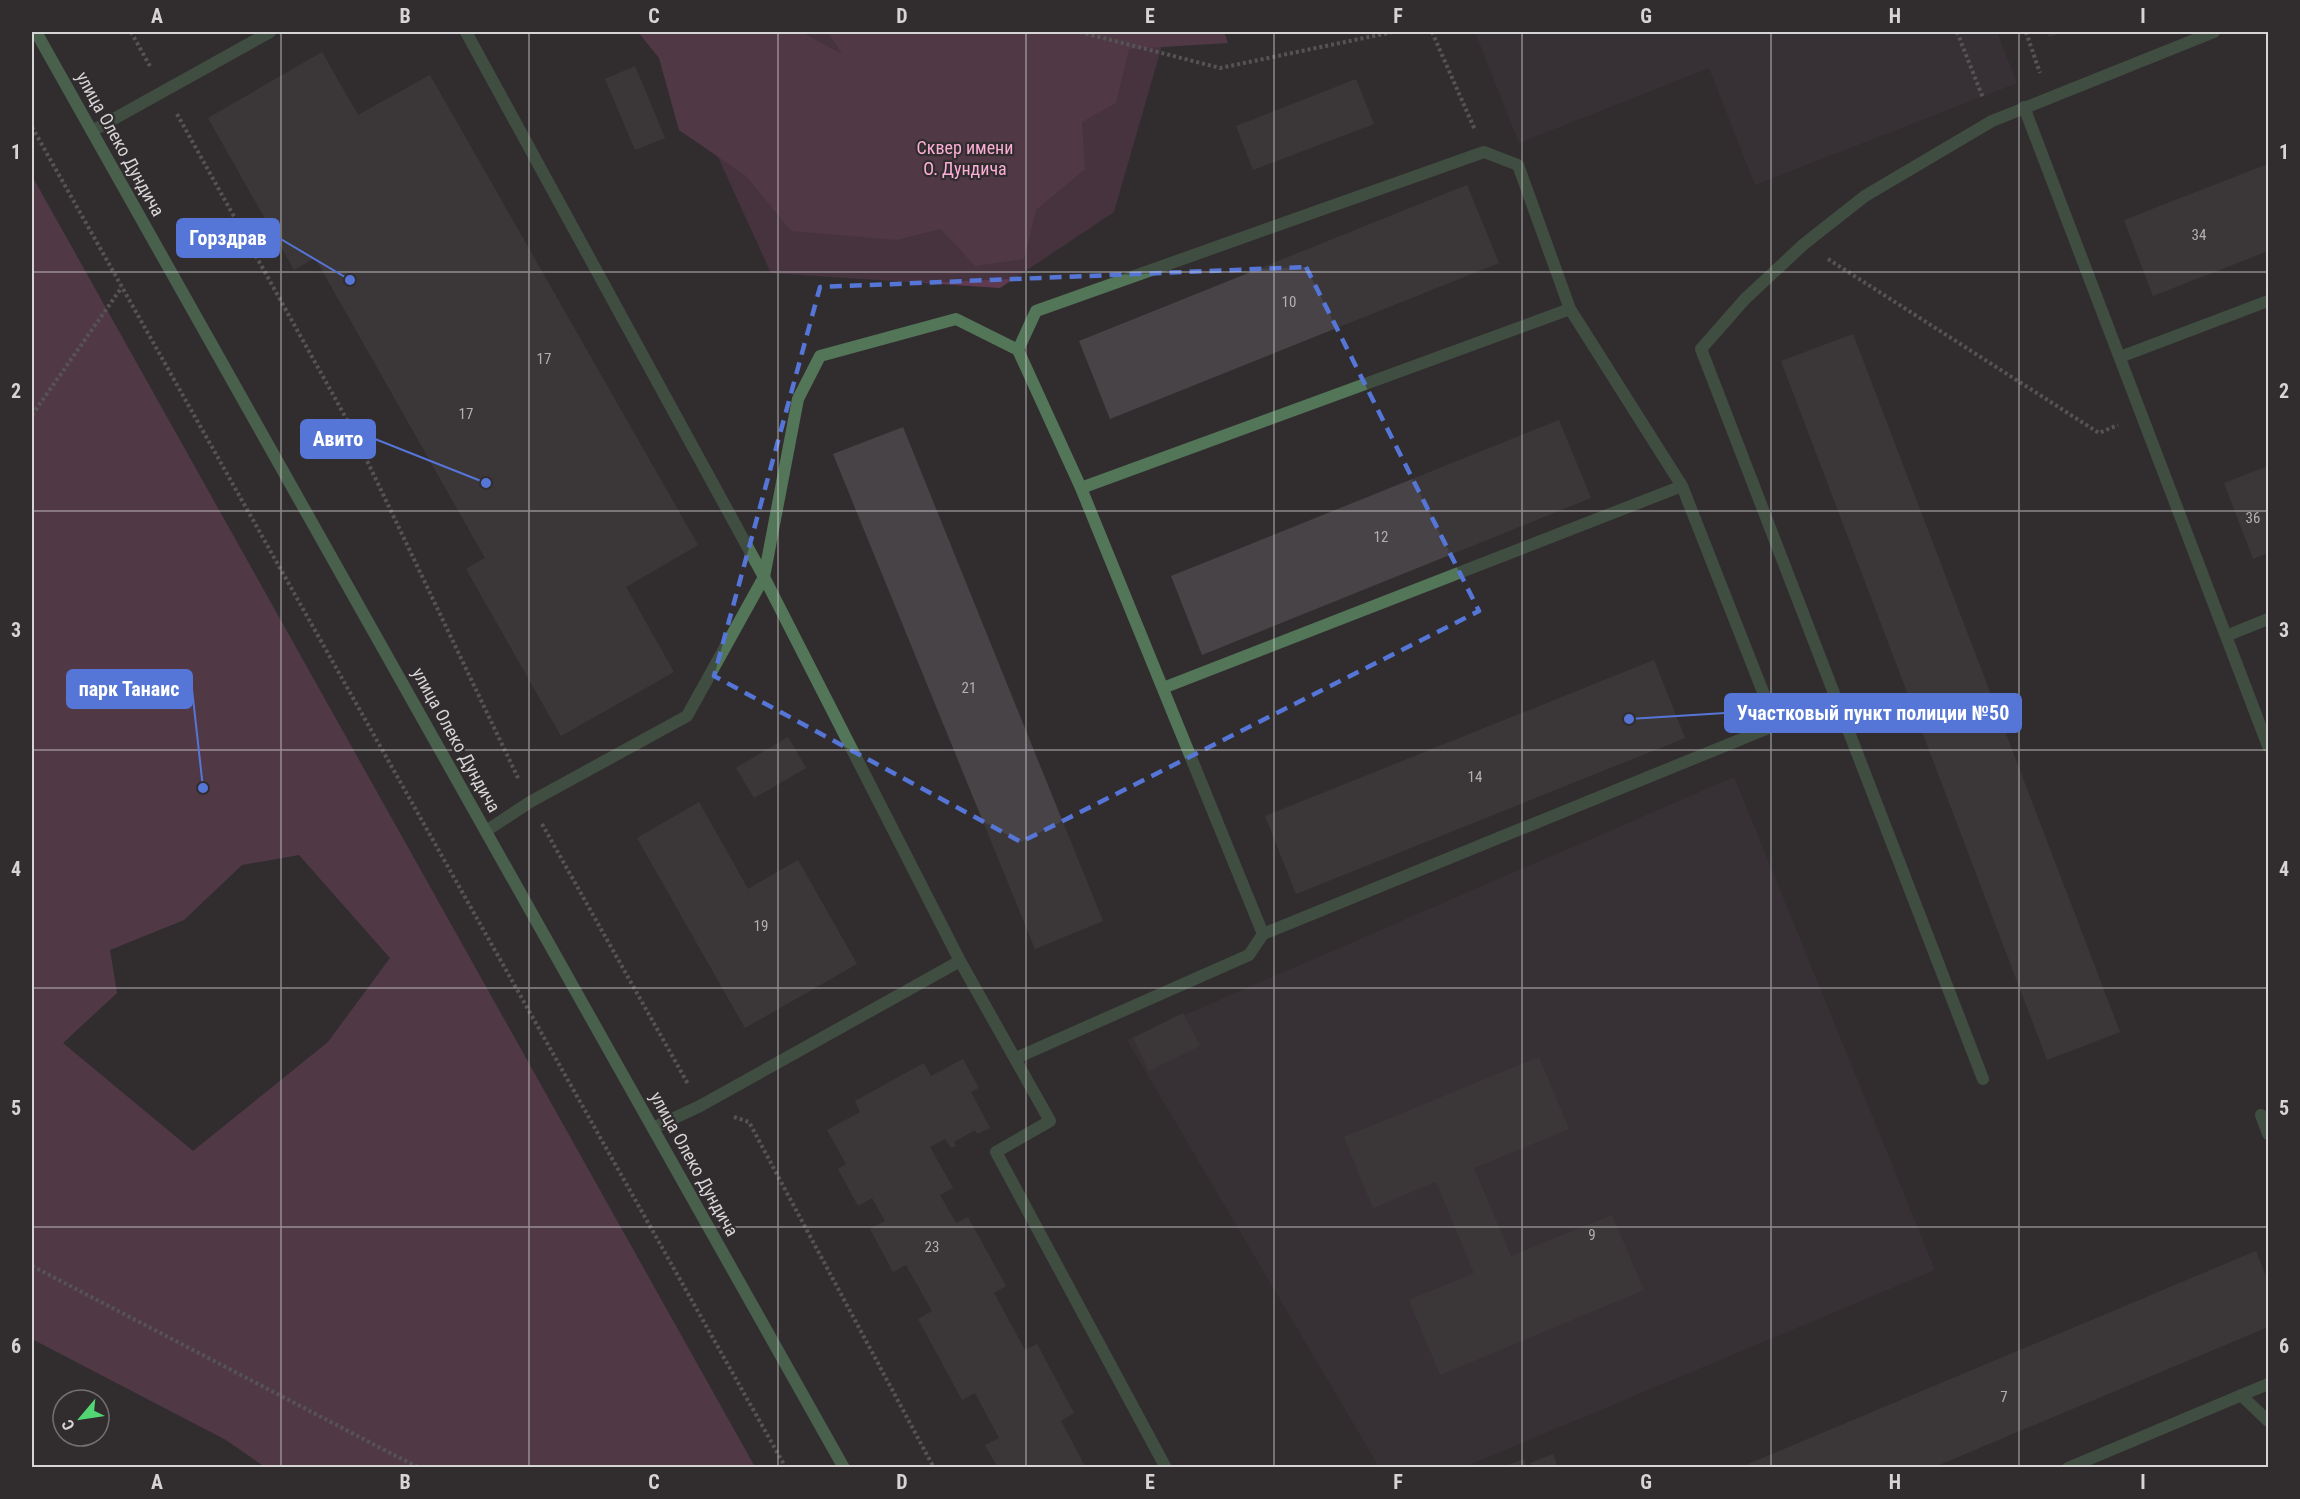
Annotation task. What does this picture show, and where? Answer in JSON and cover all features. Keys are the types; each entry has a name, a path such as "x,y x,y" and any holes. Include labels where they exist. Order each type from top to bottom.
{"street":[{"name":"улица Олеко Дундича","path":"36,32 844,1467"}],"lane":[{"path":"92,131 270,32"},
{"path":"466,32 764,577 960,961 1050,1121 996,1152 1166,1467"},
{"path":"1983,1079 1701,350 1745,299 1804,244 1865,196 1992,121 2214,32"},
{"path":"2024,107 2268,746"},
{"path":"1016,1058 1249,955 1263,934 1776,726 1682,486 1570,309 1518,165 1484,152 1036,311 1018,350"},
{"path":"2120,357 2268,301"},
{"path":"1081,488 1570,309"},
{"path":"486,831 530,802 687,716 764,577 798,399 820,356 956,319 1018,350 1081,488 1263,934"},
{"path":"1163,688 1682,486"},
{"path":"2226,636 2268,619"},
{"path":"653,1128 700,1106 960,961"},
{"path":"2261,1115 2268,1134"},
{"path":"2068,1467 2268,1384"},
{"path":"2241,1395 2268,1421"}],"path":[{"path":"131,32 351,427 530,802 700,1106 749,1122 934,1467"},
{"path":"1080,32 1220,68 1393,32"},
{"path":"1432,32 1484,152"},
{"path":"1957,32 1992,121"},
{"path":"2026,32 2049,97"},
{"path":"32,127 786,1467"},
{"path":"1804,244 2099,434 2142,416"},
{"path":"32,415 122,287"},
{"path":"32,1266 419,1467"}],"highlighted area":[{"path":"1306,267 1479,611 1021,842 714,676 820,287"}],"shaded area":[{"path":"1475,32 1997,32 2017,83 1755,185 1709,68 1519,143"},
{"path":"1734,777 1935,1270 1464,1467 1379,1467 1127,1040"}],"green space":[{"name":"Сквер имени О. Дундича","path":"638,32 801,32 842,54 828,32 1224,32 1228,43 1129,49 1116,103 1082,122 1085,169 1036,210 1024,259 975,266 941,229 896,240 791,231 746,176 679,130 659,58"},
{"name":"Сквер имени О. Дундича","path":"661,32 1164,32 1165,35 1114,212 1000,288 771,273"},
{"path":"32,176 755,1467 265,1467 226,1440 32,1339","holes":["299,855 390,958 328,1042 193,1151 63,1043 117,993 110,950 184,920 242,865"]}],"building":[{"path":"2047,32 2064,32 2049,37"},
{"path":"322,52 358,115 430,75 698,545 626,587 674,672 561,736 466,569 485,558 315,258 294,270 208,118"},
{"path":"635,66 665,138 635,150 605,79"},
{"path":"1356,79 1374,124 1253,170 1236,126"},
{"path":"2268,164 2268,251 2153,296 2124,220"},
{"path":"1467,185 1499,263 1110,419 1079,341"},
{"path":"1853,334 2120,1032 2047,1060 1781,361"},
{"path":"1559,420 1591,498 1202,655 1171,576"},
{"path":"903,427 1103,921 1035,949 833,454"},
{"path":"2268,466 2268,553 2253,559 2224,483"},
{"path":"1654,660 1685,738 1296,894 1265,816"},
{"path":"788,737 806,768 754,798 736,768"},
{"path":"699,802 748,889 798,860 857,964 745,1028 637,838"},
{"path":"1183,1013 1200,1046 1149,1071 1133,1038"},
{"path":"1539,1057 1569,1129 1474,1168 1511,1256 1612,1215 1644,1290 1440,1375 1409,1300 1474,1273 1436,1182 1373,1208 1344,1137"},
{"path":"963,1059 979,1088 971,1092 990,1128 977,1134 975,1130 954,1142 956,1146 951,1148 945,1139 930,1147 953,1188 940,1195 956,1223 968,1217 1006,1286 994,1293 1025,1350 1037,1344 1074,1413 1061,1421 1086,1468 998,1468 985,1445 999,1438 975,1393 962,1400 918,1319 932,1311 906,1265 893,1272 870,1229 885,1221 872,1198 858,1206 838,1169 846,1164 827,1130 860,1112 855,1101 924,1063 931,1076"},
{"path":"2256,1251 2268,1282 2268,1327 1934,1467 1741,1467"},
{"path":"1553,1454 1558,1468 1532,1468 1530,1463"},
{"path":"1524,1459 1527,1468 1503,1468 1503,1467"}],"place":[{"name":"Горздрав","path":"350,280"},
{"name":"Авито","path":"486,483"},
{"name":"Участковый пункт полиции №50","path":"1629,719"},
{"name":"парк Танаис","path":"203,788"}]}
